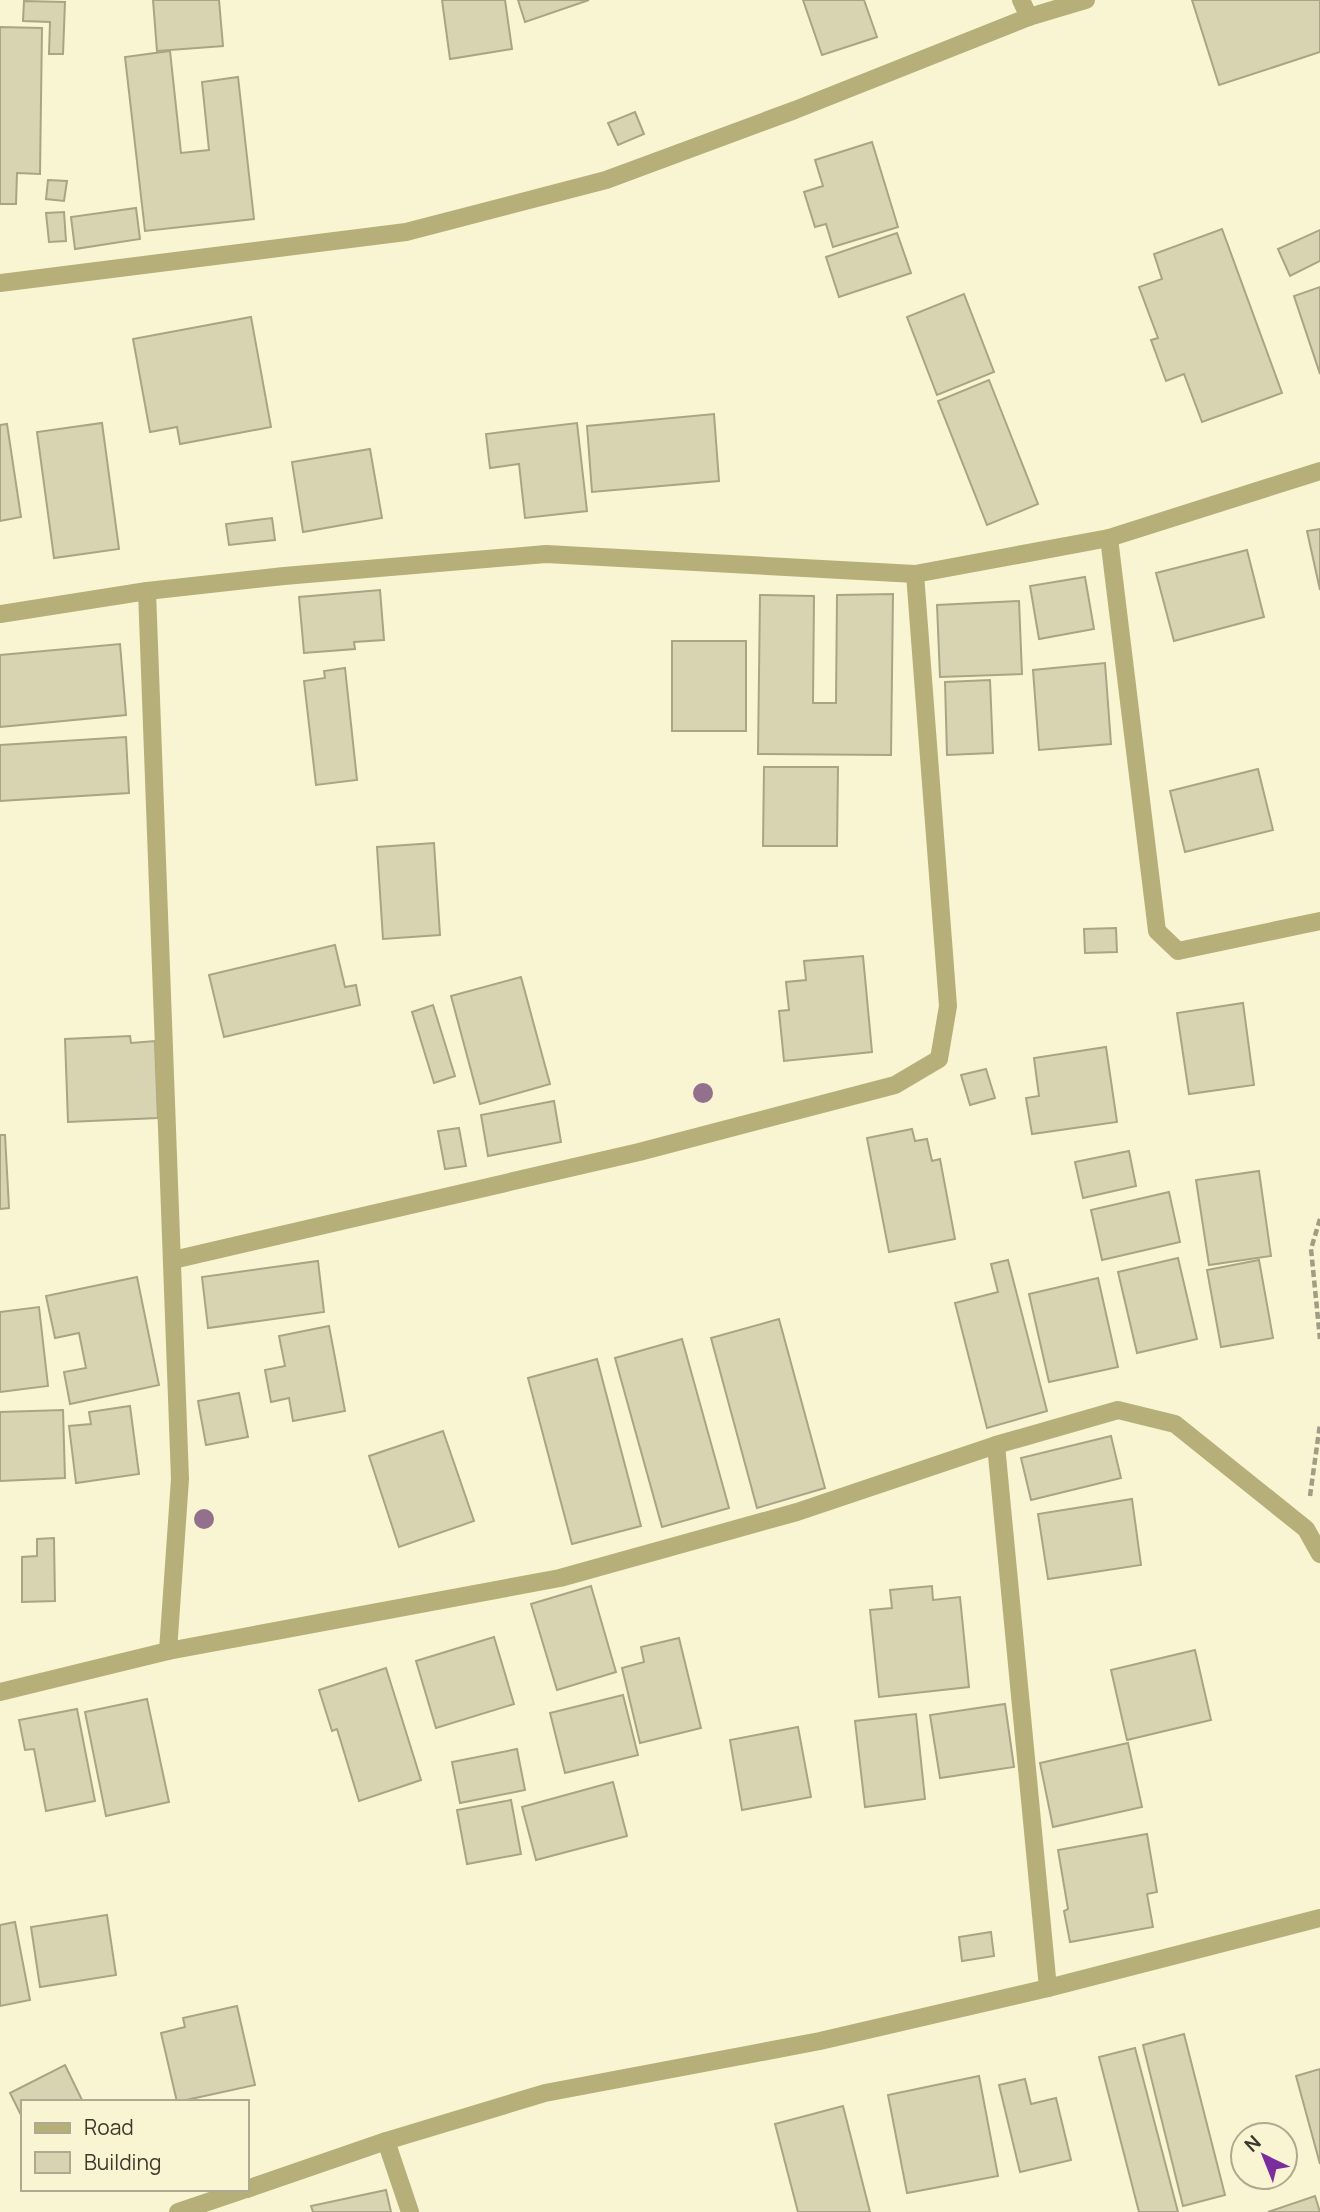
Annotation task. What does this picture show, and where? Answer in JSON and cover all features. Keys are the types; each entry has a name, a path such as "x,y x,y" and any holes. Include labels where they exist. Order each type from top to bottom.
{"street":[{"path":"1021,0 1029,18"},
{"path":"0,283 406,232 606,180 795,110 1029,18 1086,0"},
{"path":"0,614 147,592 284,576 546,554 915,574 1109,538 1320,471"},
{"path":"1109,538 1157,931 1178,951 1320,921"},
{"path":"173,1260 639,1152 881,1089 895,1085 939,1059 948,1006 915,574"},
{"path":"147,592 180,1479 168,1651"},
{"path":"0,1692 168,1651 560,1578 797,1512 996,1445 1118,1410 1175,1424 1306,1529 1320,1554"},
{"path":"996,1445 1048,1988"},
{"path":"248,2188 386,2141 545,2092 820,2041 1048,1988 1320,1918"},
{"path":"386,2141 410,2212"},
{"path":"178,2212 240,2191"}],"path":[{"path":"1320,1219 1311,1249 1320,1339"},
{"path":"1306,1529 1320,1424"}],"building":[{"path":"153,0 219,0 223,46 157,51"},
{"path":"442,0 505,0 512,49 450,59"},
{"path":"518,0 589,0 525,22"},
{"path":"803,0 864,0 877,37 822,55"},
{"path":"1192,0 1320,0 1320,52 1219,85"},
{"path":"24,1 65,2 63,54 49,54 50,22 23,21"},
{"path":"0,27 42,28 40,174 17,173 16,204 0,204"},
{"path":"170,51 181,153 209,150 202,82 238,77 254,219 145,231 125,57"},
{"path":"635,112 644,134 618,145 608,123"},
{"path":"872,142 898,227 833,247 826,224 815,227 804,192 823,186 815,160"},
{"path":"48,180 67,181 64,201 46,199"},
{"path":"136,208 140,239 75,249 71,217"},
{"path":"64,212 66,241 49,242 46,213"},
{"path":"1222,229 1282,393 1202,422 1184,374 1166,381 1151,340 1158,338 1139,287 1162,279 1154,254"},
{"path":"1320,230 1320,261 1290,276 1278,249"},
{"path":"897,233 911,273 839,297 826,257"},
{"path":"1320,287 1320,374 1294,296"},
{"path":"964,294 994,372 937,395 907,317"},
{"path":"251,317 271,427 180,444 177,427 150,432 133,339"},
{"path":"989,380 1038,504 987,525 938,401"},
{"path":"714,414 719,481 592,492 587,426"},
{"path":"102,423 119,549 54,558 37,432"},
{"path":"577,423 587,511 525,518 519,464 490,468 486,434"},
{"path":"7,424 21,517 0,521 0,425"},
{"path":"370,449 382,518 303,532 292,462"},
{"path":"272,518 275,540 229,545 226,524"},
{"path":"1320,529 1320,590 1307,531"},
{"path":"1247,550 1264,617 1174,641 1156,573"},
{"path":"1085,577 1094,629 1039,639 1030,586"},
{"path":"380,590 384,640 354,642 355,649 304,653 299,597"},
{"path":"893,594 891,755 758,754 760,595 814,596 813,703 836,703 837,595"},
{"path":"1019,601 1022,674 940,677 937,605"},
{"path":"672,641 746,641 746,731 672,731"},
{"path":"120,644 126,715 0,727 0,655"},
{"path":"1105,663 1111,744 1039,750 1033,670"},
{"path":"345,668 357,780 316,785 304,681 325,678 324,671"},
{"path":"990,680 993,753 947,755 945,682"},
{"path":"126,737 129,793 0,801 0,745"},
{"path":"764,767 838,767 837,846 763,846"},
{"path":"1258,769 1273,830 1185,852 1170,791"},
{"path":"434,843 440,935 383,939 377,847"},
{"path":"1116,928 1117,952 1085,953 1084,929"},
{"path":"335,945 345,987 356,985 360,1005 224,1037 209,975"},
{"path":"863,956 872,1052 784,1061 779,1011 789,1010 786,982 806,980 804,961"},
{"path":"521,977 550,1084 480,1104 451,996"},
{"path":"1243,1003 1254,1085 1189,1094 1177,1013"},
{"path":"433,1005 455,1076 434,1083 412,1012"},
{"path":"130,1036 131,1043 155,1041 158,1118 68,1122 65,1039"},
{"path":"1106,1047 1117,1122 1032,1134 1026,1098 1039,1096 1034,1058"},
{"path":"986,1069 995,1098 970,1105 961,1075"},
{"path":"554,1101 561,1142 488,1156 481,1115"},
{"path":"459,1128 466,1166 445,1169 438,1131"},
{"path":"912,1129 915,1141 927,1139 932,1161 940,1159 955,1239 889,1252 867,1138"},
{"path":"0,1135 5,1135 9,1208 0,1209"},
{"path":"1129,1151 1136,1186 1083,1198 1075,1162"},
{"path":"1259,1171 1271,1256 1209,1265 1196,1180"},
{"path":"1169,1192 1180,1242 1102,1260 1091,1210"},
{"path":"1178,1258 1197,1339 1137,1353 1118,1272"},
{"path":"1008,1260 1047,1411 987,1428 955,1303 998,1292 991,1264"},
{"path":"1259,1260 1273,1338 1221,1347 1207,1270"},
{"path":"318,1261 324,1312 208,1328 202,1277"},
{"path":"137,1277 159,1385 70,1404 64,1372 86,1368 79,1333 55,1338 46,1296"},
{"path":"1098,1278 1118,1367 1049,1382 1029,1294"},
{"path":"39,1307 48,1386 0,1392 0,1312"},
{"path":"779,1319 825,1488 757,1508 711,1338"},
{"path":"329,1326 345,1411 293,1421 289,1398 271,1402 265,1370 285,1366 279,1336"},
{"path":"682,1339 729,1508 662,1527 615,1358"},
{"path":"597,1359 641,1526 572,1544 528,1378"},
{"path":"239,1393 248,1437 206,1445 198,1401"},
{"path":"130,1406 139,1474 76,1483 69,1426 91,1424 89,1412"},
{"path":"63,1410 65,1478 0,1481 0,1412"},
{"path":"443,1431 474,1521 399,1547 369,1456"},
{"path":"1111,1436 1121,1478 1031,1500 1021,1458"},
{"path":"1132,1499 1141,1565 1048,1579 1038,1514"},
{"path":"54,1538 55,1601 22,1602 22,1557 37,1556 37,1539"},
{"path":"591,1586 616,1672 557,1690 531,1604"},
{"path":"932,1586 933,1600 960,1597 969,1687 879,1697 870,1610 892,1608 890,1590"},
{"path":"494,1637 514,1704 436,1728 416,1661"},
{"path":"679,1638 701,1728 640,1743 622,1668 644,1662 641,1647"},
{"path":"1195,1650 1211,1720 1127,1740 1111,1670"},
{"path":"386,1668 421,1780 359,1801 337,1729 332,1731 319,1690"},
{"path":"623,1695 638,1755 565,1773 550,1713"},
{"path":"147,1699 169,1802 106,1816 85,1712"},
{"path":"1005,1704 1014,1767 940,1778 930,1715"},
{"path":"77,1709 95,1801 46,1811 34,1749 25,1750 19,1720"},
{"path":"916,1714 925,1799 865,1807 855,1721"},
{"path":"798,1727 811,1797 742,1810 730,1740"},
{"path":"1128,1743 1142,1807 1053,1827 1040,1763"},
{"path":"517,1749 525,1790 460,1803 452,1762"},
{"path":"613,1782 627,1836 536,1860 522,1807"},
{"path":"511,1800 521,1854 467,1864 457,1810"},
{"path":"1147,1834 1157,1892 1147,1894 1153,1927 1070,1942 1064,1911 1068,1909 1058,1850"},
{"path":"107,1915 116,1975 40,1987 31,1927"},
{"path":"15,1922 30,2000 0,2006 0,1925"},
{"path":"991,1932 994,1956 962,1961 959,1937"},
{"path":"237,2006 255,2085 177,2100 161,2033 185,2027 183,2018"},
{"path":"1184,2034 1225,2195 1183,2206 1143,2045"},
{"path":"1135,2048 1178,2212 1139,2212 1099,2057"},
{"path":"65,2065 82,2100 21,2100 21,2115 10,2093"},
{"path":"1320,2069 1320,2164 1296,2076"},
{"path":"979,2076 998,2176 907,2193 888,2095"},
{"path":"1025,2079 1031,2104 1056,2098 1071,2160 1020,2172 999,2085"},
{"path":"843,2106 870,2212 798,2212 775,2124"},
{"path":"386,2190 391,2212 313,2212 311,2206"},
{"path":"1315,2196 1320,2212 1268,2212"}]}
